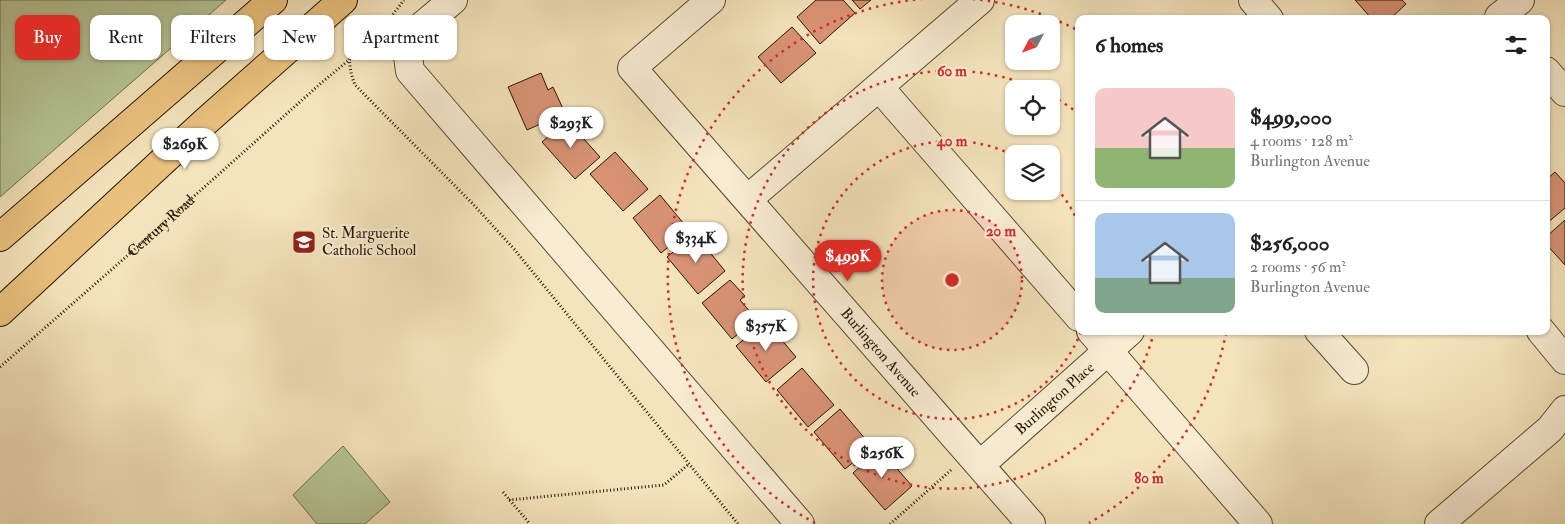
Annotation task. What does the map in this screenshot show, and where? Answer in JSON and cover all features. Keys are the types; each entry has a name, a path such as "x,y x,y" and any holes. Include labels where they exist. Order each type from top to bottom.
{"main road":[{"path":"0,237 273,0"},
{"path":"0,312 204,123 348,12"}],"street":[{"path":"452,0 415,32 407,49 410,71 800,524"},
{"name":"Burlington Avenue","path":"710,0 632,68 1031,524"},
{"path":"748,199 980,0"},
{"path":"1253,0 1266,15"},
{"path":"1495,12 1520,0"},
{"path":"1550,75 1565,92"},
{"path":"879,87 1075,312"},
{"name":"Burlington Place","path":"975,459 1100,341 1118,335"},
{"path":"1323,335 1354,370"},
{"path":"1544,335 1565,360"},
{"path":"1100,341 1258,524"},
{"path":"1439,524 1550,429 1565,410"}],"path":[{"name":"Century Road","path":"392,15 404,0"},
{"name":"Century Road","path":"0,367 349,60"},
{"path":"350,60 351,74 355,85 472,203 514,249 738,524"},
{"path":"890,524 975,459"},
{"path":"509,500 664,485 689,464"},
{"path":"503,492 530,524"}],"green space":[{"path":"0,0 226,0 209,15 171,15 171,48 161,57 161,15 90,15 90,60 157,60 0,197"},
{"path":"343,446 390,502 365,524 317,524 293,495"}],"building":[{"path":"816,0 843,0 855,13 820,44 797,17"},
{"path":"852,0 871,0 860,9"},
{"path":"1355,0 1402,0 1406,4 1394,15 1368,15"},
{"path":"792,27 816,53 781,83 758,57"},
{"path":"541,73 548,90 553,87 565,113 527,130 508,87"},
{"path":"567,120 600,157 575,179 542,142"},
{"path":"615,152 648,189 623,211 590,174"},
{"path":"1555,172 1565,183 1565,208 1550,221 1550,176"},
{"path":"660,195 689,230 661,253 633,218"},
{"path":"1565,220 1565,265 1550,248 1550,233"},
{"path":"695,234 725,271 698,294 667,257"},
{"path":"730,280 745,296 740,300 756,319 732,339 702,303"},
{"path":"766,321 796,357 766,382 736,346"},
{"path":"802,368 834,405 808,427 777,390"},
{"path":"840,409 872,447 845,469 814,432"},
{"path":"880,449 912,486 885,510 853,473"}],"place":[{"name":"St. Marguerite Catholic School","path":"304,242"}]}
